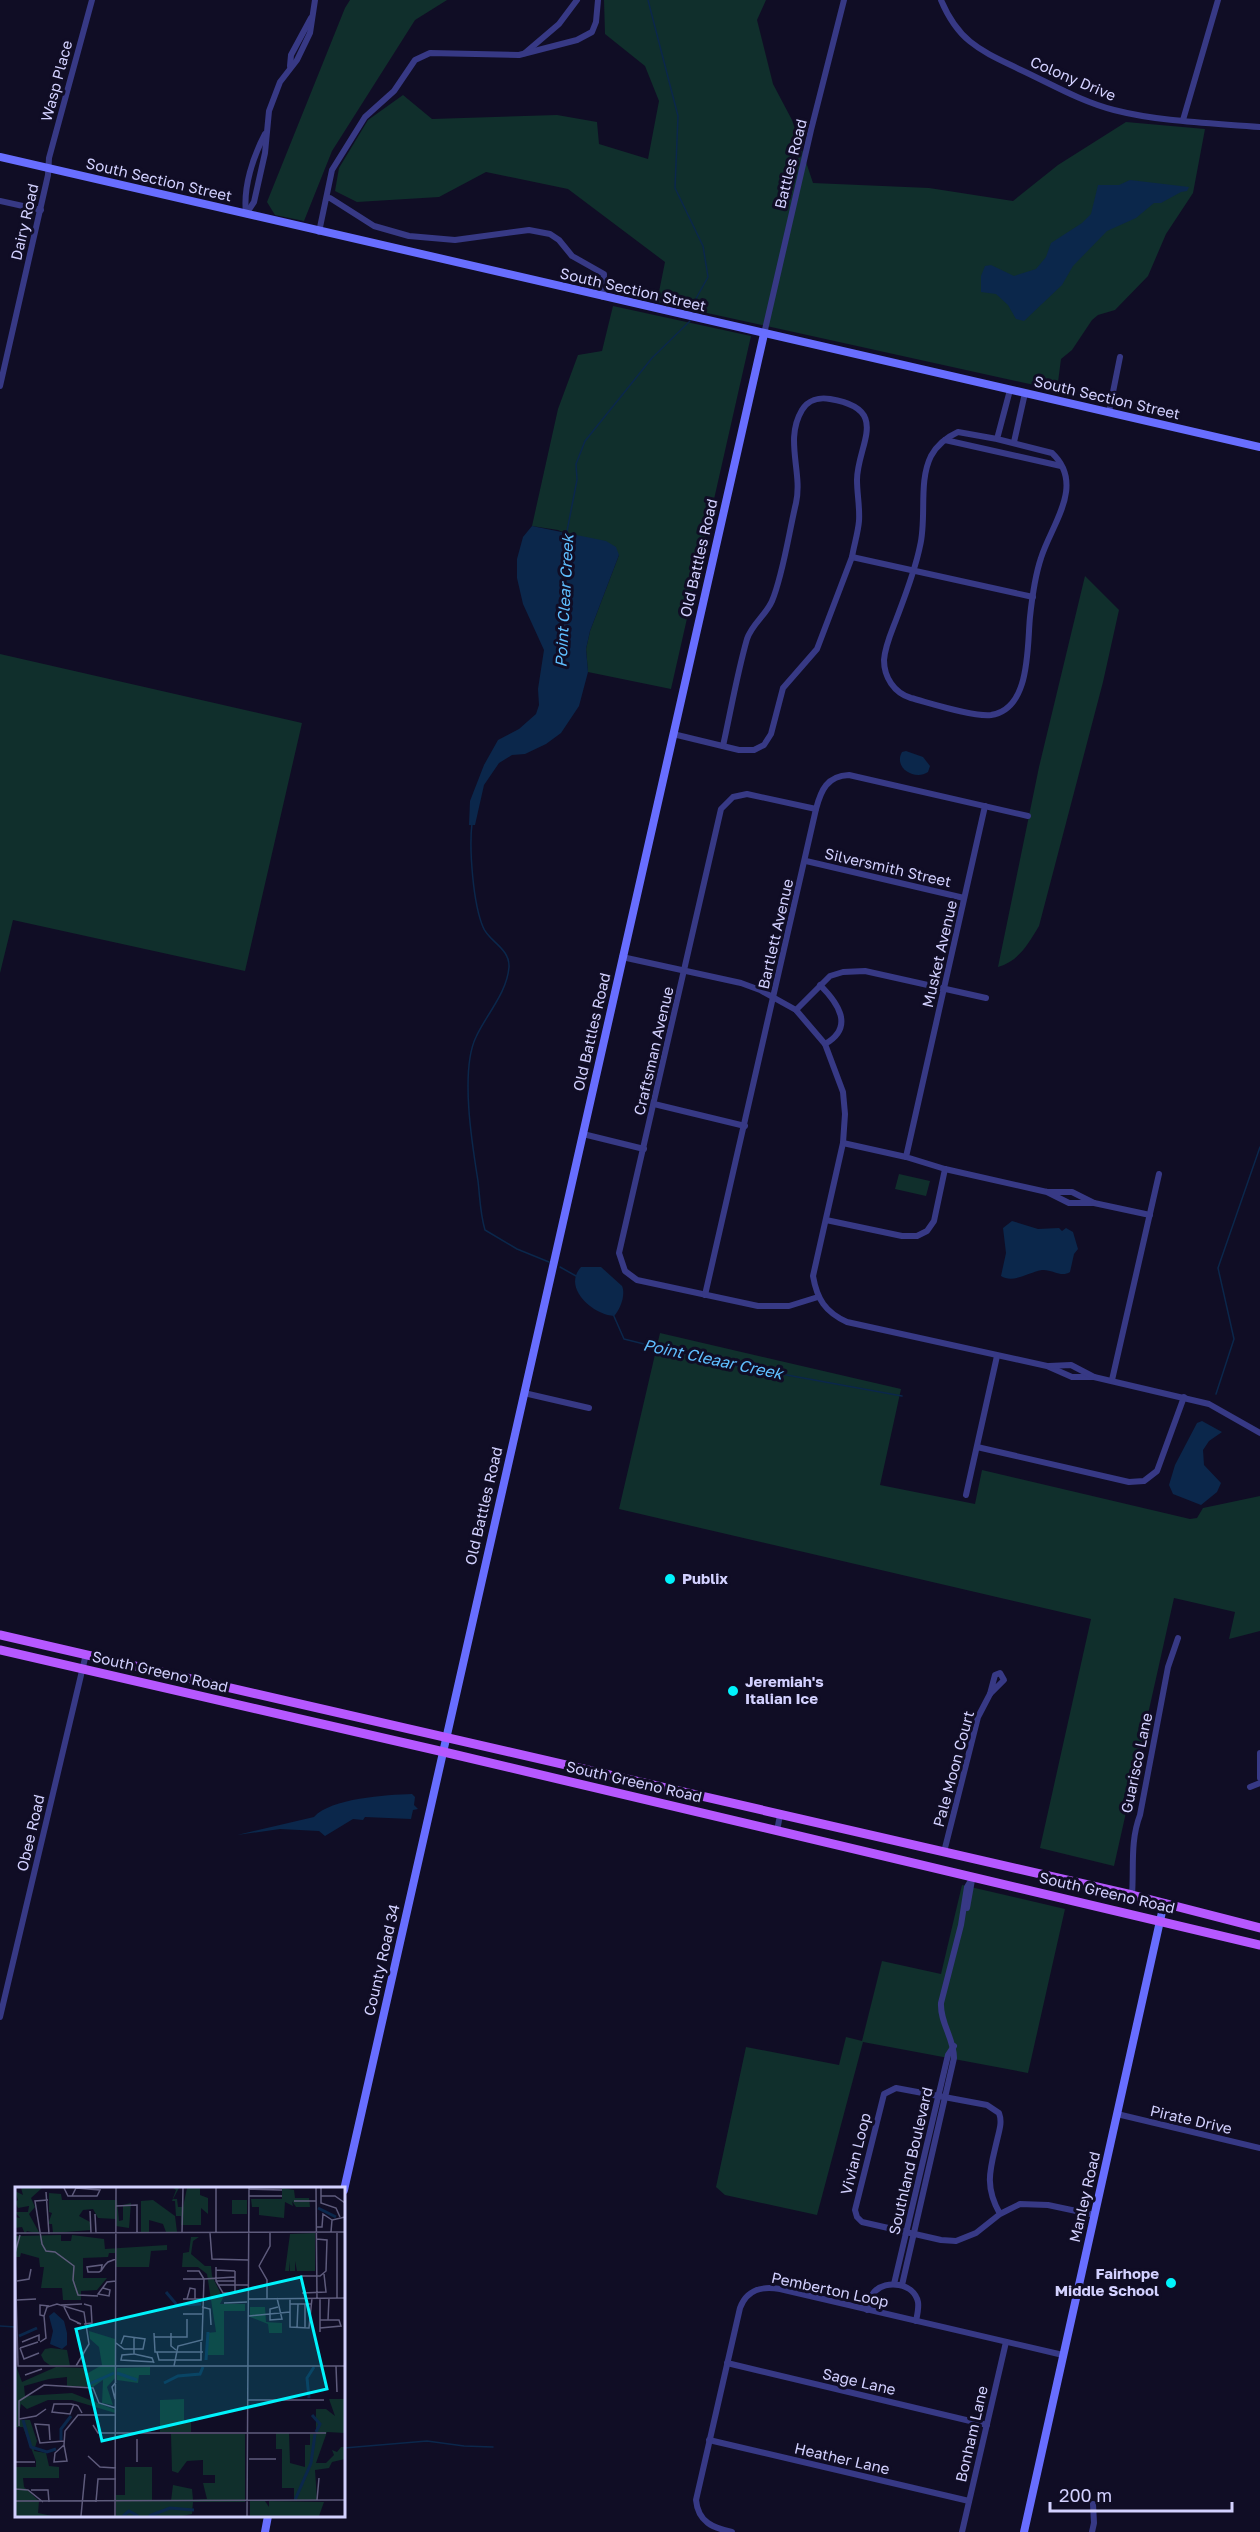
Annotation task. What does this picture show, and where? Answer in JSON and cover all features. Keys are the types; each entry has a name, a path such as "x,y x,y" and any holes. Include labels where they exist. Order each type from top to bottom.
{"main road":[{"name":"South Greeno Road","path":"0,1635 448,1736 1132,1895 1260,1928"},
{"name":"South Greeno Road","path":"0,1650 444,1752 1260,1946"}],"street":[{"name":"Wasp Place","path":"49,169 49,158 92,0"},
{"path":"246,214 254,202 265,153 269,111 289,68 291,55 311,18 315,0"},
{"path":"525,53 559,24 577,0"},
{"path":"319,232 332,170 365,117 394,91 415,60 430,53 483,56 525,53 561,45 592,32 596,22 598,0"},
{"name":"Battles Road","path":"765,334 786,237 844,0"},
{"name":"Colony Drive","path":"941,0 949,18 976,48 1075,96 1112,110 1142,116 1260,127"},
{"path":"1183,120 1218,0"},
{"name":"South Section Street","path":"0,157 1260,447"},
{"name":"Dairy Road","path":"0,386 49,169"},
{"path":"327,198 374,226 409,236 455,240 529,230 550,234 559,240 572,256 604,273 603,297"},
{"path":"0,201 41,210"},
{"name":"Old Battles Road","path":"448,1736 524,1393 554,1270 622,957 765,334"},
{"path":"1109,412 1120,357"},
{"path":"997,439 1010,390"},
{"path":"1006,453 1012,442 1025,393"},
{"path":"673,734 723,746 754,750 769,739 783,688 817,649 852,557 859,522 857,479 860,460 867,442 867,423 862,414 846,402 825,398 817,399 804,407 797,421 793,445 798,482 796,500 772,603 748,636 723,746"},
{"path":"958,432 997,439 1053,453 1066,481 1066,500 1041,557 1033,597 1025,677 1017,696 1003,710 989,715 955,709 900,694 894,689 886,671 885,651 913,571 924,525 927,467 936,448 958,432"},
{"path":"945,440 1061,466"},
{"path":"852,557 1033,597"},
{"name":"Bartlett Avenue","path":"705,1295 820,793 828,782 840,776 849,775 1028,816"},
{"name":"Craftsman Avenue","path":"816,809 747,794 727,801 719,818 619,1251 621,1264 628,1274 637,1280 748,1305 789,1306 818,1297"},
{"name":"Musket Avenue","path":"906,1157 985,806"},
{"name":"Silversmith Street","path":"806,861 964,898"},
{"path":"622,957 741,983 774,997 796,1010 825,1044 839,1080 845,1114 843,1143 813,1276 818,1297 833,1316 847,1322 997,1356 1004,1355 1047,1366 1072,1377 1112,1380 1184,1397 1220,1408 1260,1433"},
{"path":"796,1010 830,976 865,970 986,998"},
{"path":"820,986 835,1000 841,1020 838,1034 825,1044"},
{"path":"654,1104 745,1126"},
{"path":"583,1134 644,1149"},
{"path":"843,1143 1047,1192 1072,1192 1094,1203"},
{"path":"826,1220 902,1236 917,1236 927,1231 934,1221 945,1169"},
{"path":"1112,1380 1159,1174"},
{"path":"1047,1192 1069,1203 1094,1203 1150,1215"},
{"path":"966,1495 997,1356"},
{"path":"1047,1366 1071,1365 1094,1377"},
{"path":"524,1393 589,1408"},
{"path":"976,1447 1129,1482 1144,1481 1157,1471 1184,1397"},
{"name":"Guarisco Lane","path":"1132,1895 1132,1851 1136,1827 1142,1809 1168,1667 1178,1638"},
{"name":"Obee Road","path":"0,2017 86,1654"},
{"name":"Pale Moon Court","path":"944,1852 978,1717 990,1694"},
{"name":"County Road 34","path":"345,2187 448,1736"},
{"path":"1250,1787 1260,1780 1260,1753"},
{"path":"777,1831 780,1815"},
{"name":"Southland Boulevard","path":"894,2284 910,2233 942,2096 948,2055 954,2045 942,2016 941,2003 966,1913 973,1877"},
{"name":"Manley Road","path":"1024,2532 1164,1903"},
{"name":"Vivian Loop","path":"910,2233 862,2222 857,2217 856,2204 884,2094 896,2088 942,2096"},
{"path":"942,2096 987,2105 999,2113 1000,2126 989,2174 989,2187 992,2200 1000,2214"},
{"name":"Pirate Drive","path":"1117,2114 1260,2148"},
{"path":"910,2233 956,2241 976,2234 1013,2206 1034,2203 1095,2215"},
{"name":"Southland Boulevard","path":"902,2285 910,2233"},
{"path":"867,2310 874,2292 886,2285 902,2285 918,2302 916,2322"},
{"name":"Pemberton Loop","path":"732,2532 708,2524 698,2513 696,2507 698,2488 742,2301 758,2288 780,2289 1063,2355"},
{"name":"Bonham Lane","path":"962,2532 1006,2342"},
{"name":"Sage Lane","path":"726,2363 987,2425"},
{"name":"Heather Lane","path":"710,2440 969,2501"},
{"path":"1092,2532 1093,2504"},
{"path":"265,2532 268,2517"}],"green space":[{"path":"350,0 447,0 415,20 332,151 304,221 275,215 267,202"},
{"path":"604,0 766,0 757,20 773,84 792,120 813,183 929,188 1013,201 1058,165 1126,122 1205,129 1193,193 1166,234 1148,276 1115,310 1098,315 1092,320 1072,350 1061,359 1057,390 657,302 665,262 568,189 486,172 439,197 357,202 335,191 339,168 368,120 403,95 432,119 557,115 597,122 599,144 648,159 659,101 645,66 605,34"},
{"path":"613,306 751,336 671,689 588,672 586,649 590,631 619,555 558,530 532,526 558,409 578,355 602,351"},
{"path":"1085,576 1119,610 1103,682 1039,926 1027,945 1012,961 998,967 1039,767"},
{"path":"0,654 302,723 245,971 13,920 0,973"},
{"path":"899,1174 930,1181 926,1196 895,1189"},
{"path":"660,1333 901,1389 880,1485 975,1504 982,1470 1190,1519 1197,1518 1203,1508 1260,1496 1260,1631 1229,1639 1235,1612 1174,1598 1114,1866 1040,1848 1091,1619 619,1509"},
{"path":"962,1885 1065,1909 1028,2073 863,2042 817,2215 725,2195 716,2187 746,2047 839,2065 846,2037 862,2041 882,1961 941,1974"}],"water":[{"path":"1130,180 1189,187 1187,191 1161,203 1154,203 1136,218 1107,231 1073,266 1062,285 1024,321 1016,319 1008,305 996,294 981,292 981,276 985,266 991,265 1014,276 1036,269 1046,257 1051,243 1082,223 1091,214 1098,185 1119,185"},
{"path":"532,526 606,541 616,547 619,555 590,631 586,649 588,672 579,706 561,733 546,744 525,754 512,755 499,763 484,785 475,825 469,825 470,801 484,765 498,740 519,729 536,714 539,705 538,689 544,650 523,604 517,578 517,559 523,537"},
{"path":"906,751 923,757 930,766 928,772 917,775 903,768 900,758 902,752"},
{"path":"1012,1221 1038,1229 1059,1228 1062,1231 1066,1228 1073,1232 1078,1249 1074,1254 1070,1272 1060,1274 1042,1270 1011,1279 1001,1276 1006,1253 1003,1228"},
{"path":"581,1267 601,1267 622,1286 622,1302 614,1316 597,1311 582,1299 575,1283 576,1275"},
{"path":"1202,1421 1222,1432 1209,1441 1203,1450 1204,1465 1221,1483 1217,1492 1201,1505 1173,1494 1169,1485 1175,1465 1197,1423"},
{"path":"412,1794 415,1797 414,1805 418,1809 413,1810 411,1819 365,1817 363,1820 353,1819 325,1836 319,1831 280,1829 237,1835 314,1817 322,1811 346,1802"}],"waterway":[{"name":"Point Cleaar Creek","path":"648,0 678,116 675,188 703,246 708,277 693,304"},
{"name":"Point Clear Creek","path":"567,531 577,480 576,464 585,441 652,358 690,321"},
{"name":"Point Clear Creek","path":"472,823 473,876 480,917 486,932 506,955 509,967 500,995 476,1037 469,1068 469,1108 482,1218 485,1230 517,1249 549,1262"},
{"name":"Point Cleaar Creek","path":"1216,1394 1234,1339 1218,1268 1260,1147"},
{"name":"Point Cleaar Creek","path":"560,1267 576,1276"},
{"name":"Point Cleaar Creek","path":"613,1314 624,1339 716,1362 902,1396"},
{"path":"0,2326 15,2327"},
{"path":"345,2448 427,2441 493,2447"}],"place":[{"name":"Publix","path":"670,1579"},
{"name":"Jeremiah's Italian Ice","path":"733,1691"},
{"name":"Fairhope Middle School","path":"1171,2283"}]}
